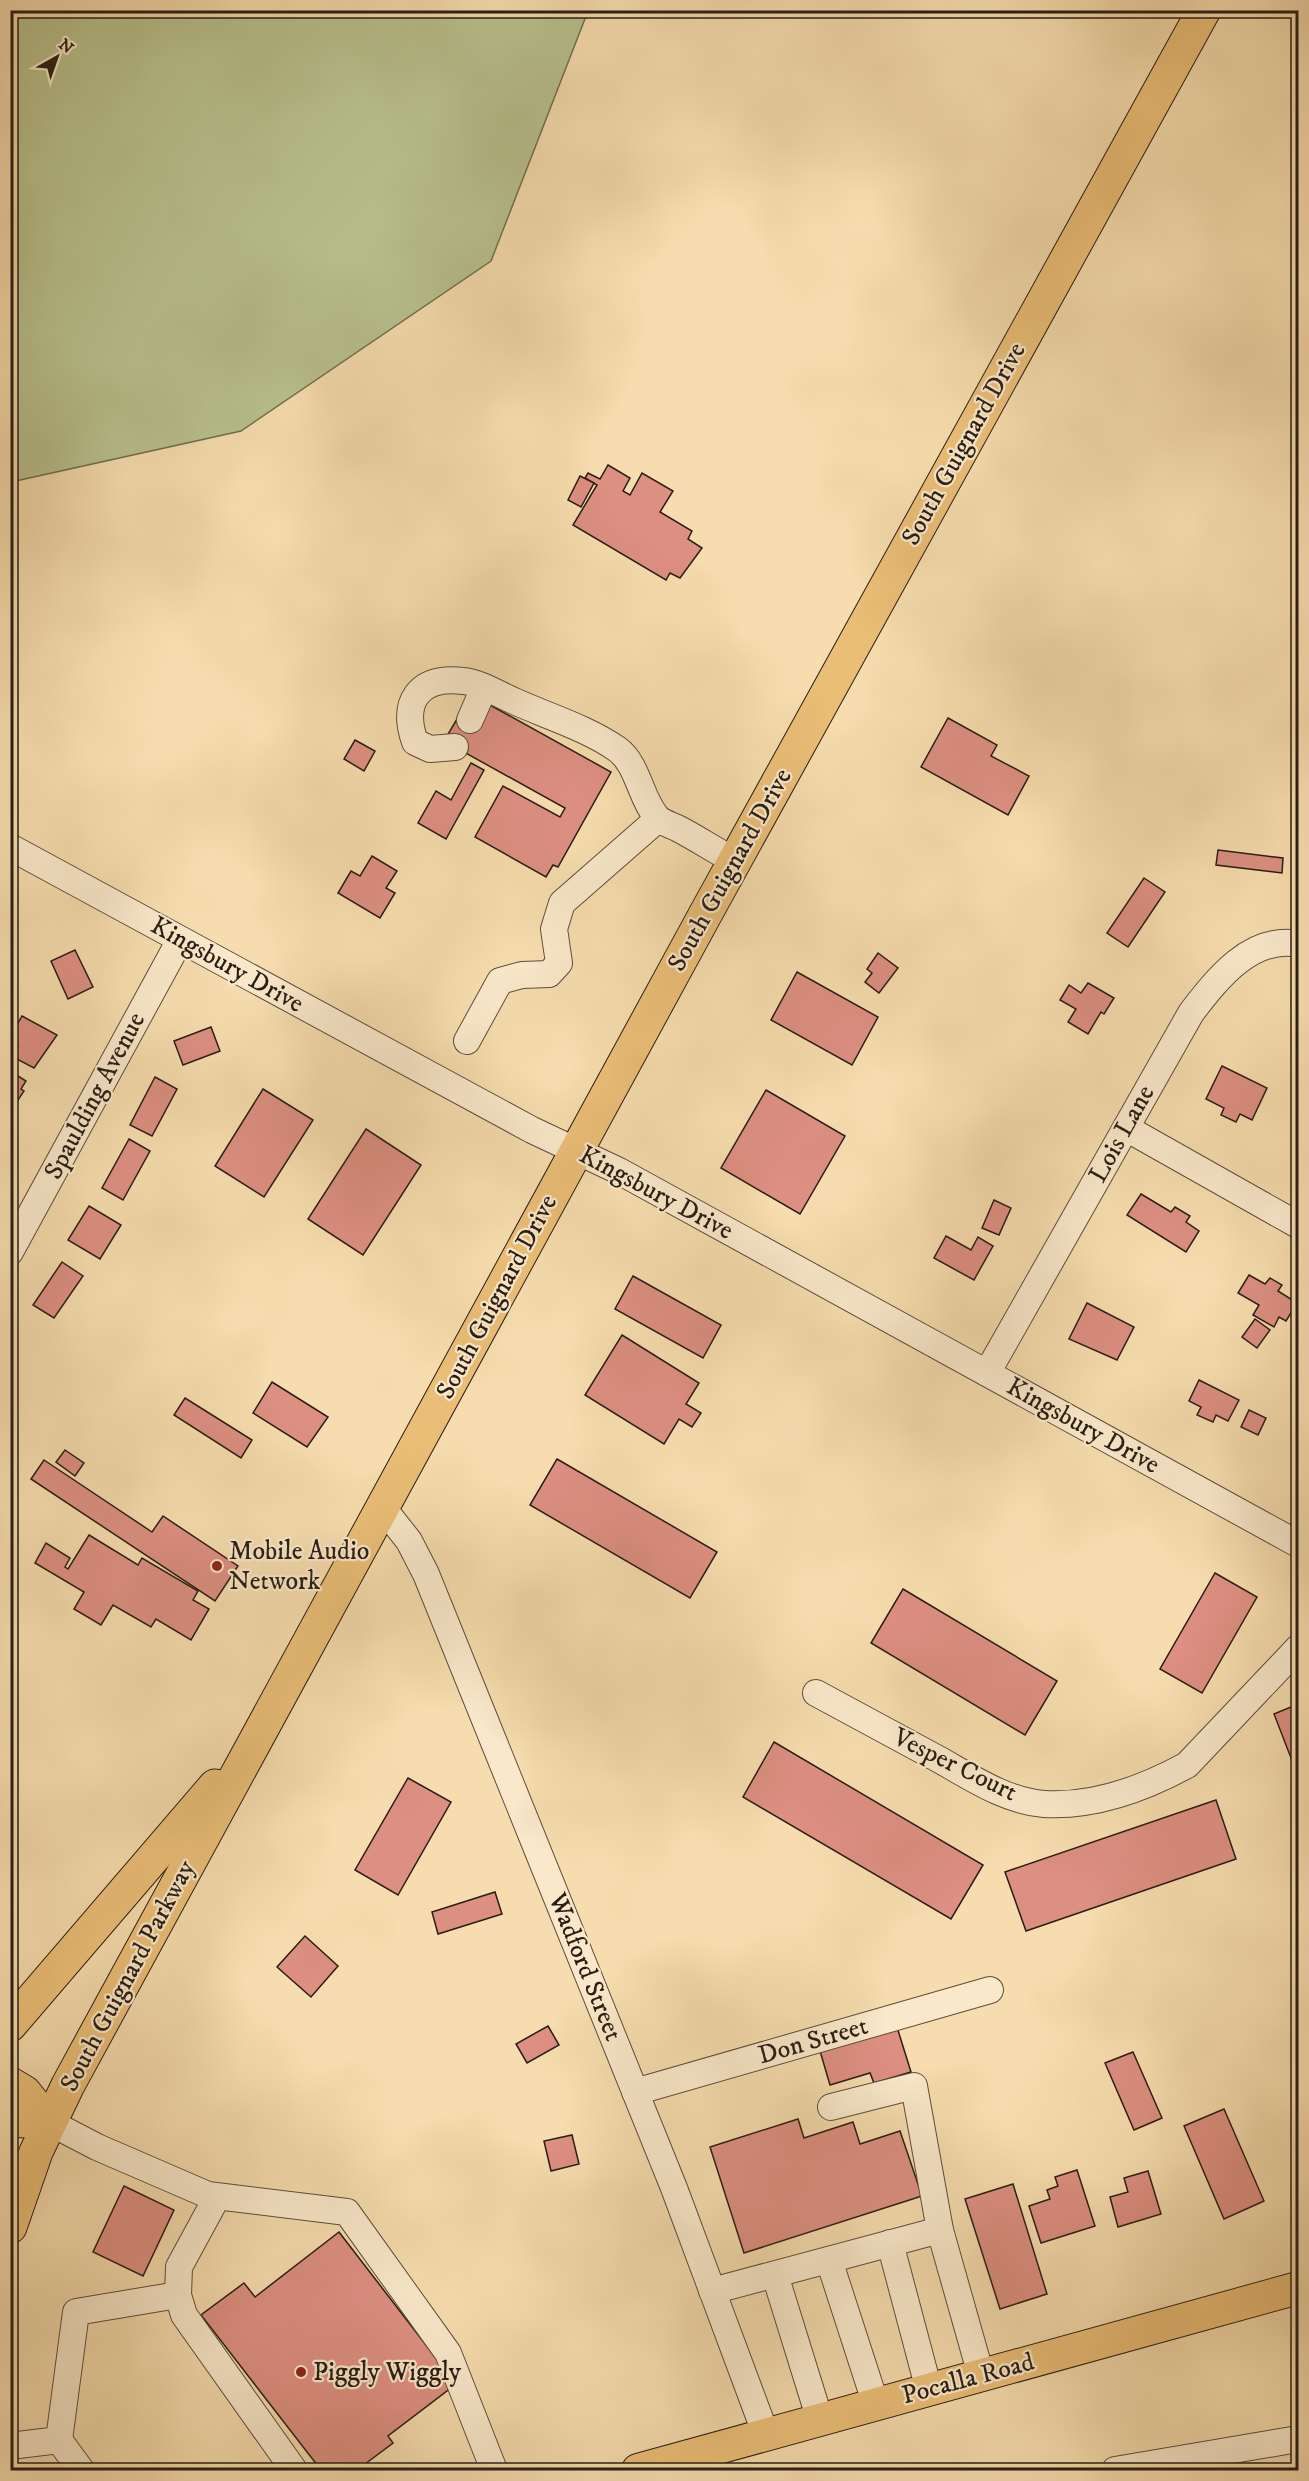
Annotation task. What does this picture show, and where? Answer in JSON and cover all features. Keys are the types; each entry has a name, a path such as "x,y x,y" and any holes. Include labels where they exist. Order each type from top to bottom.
{"highway":[{"name":"South Guignard Drive","path":"260,1732 576,1151 1204,10"},
{"path":"10,2025 102,1921 260,1732"},
{"name":"South Guignard Parkway","path":"12,2215 49,2122 260,1732"}],"main road":[{"path":"10,2082 25,2092 49,2122"},
{"path":"10,2121 49,2122"},
{"name":"Pocalla Road","path":"638,2470 1299,2288"}],"street":[{"path":"455,747 429,749 415,742 408,723 411,704 420,691 436,681 464,681 484,688 601,740 620,751 631,765 647,805 658,819 735,861"},
{"path":"470,720 484,688"},
{"path":"467,1041 500,981 522,975 549,974 559,963 554,929 562,903 658,819"},
{"name":"Kingsbury Drive","path":"10,847 532,1130 619,1171 1299,1544"},
{"name":"Spaulding Avenue","path":"10,1252 180,940"},
{"name":"Lois Lane","path":"987,1373 1173,1042 1212,985 1254,951 1272,944 1299,944"},
{"path":"1126,1128 1299,1225"},
{"name":"Wadford Street","path":"383,1508 409,1541 426,1574 635,2092 766,2435"},
{"name":"Vesper Court","path":"816,1693 1005,1795 1042,1804 1078,1804 1123,1794 1164,1778 1187,1765 1299,1648"},
{"name":"Don Street","path":"635,2092 990,1990"},
{"path":"831,2107 914,2086 940,2230 981,2375"},
{"path":"49,2122 97,2147 208,2195 347,2212 447,2353 494,2470"},
{"path":"217,2197 179,2267 178,2295 184,2315 294,2470"},
{"path":"712,2291 940,2230"},
{"path":"890,2243 929,2390"},
{"path":"829,2260 876,2405"},
{"path":"775,2274 820,2420"},
{"path":"81,2470 59,2439 76,2312 178,2295"},
{"path":"10,2446 59,2439"},
{"path":"1115,2470 1149,2467 1299,2439"}],"green space":[{"path":"10,11 588,11 491,261 241,431 11,482"}],"building":[{"path":"608,465 630,478 623,491 630,495 642,473 673,491 660,512 692,531 688,539 702,548 680,578 670,573 666,580 573,525 597,485 585,478 588,473 600,479"},
{"path":"580,476 594,483 581,507 568,500"},
{"path":"490,705 611,772 558,867 553,865 546,877 475,837 503,786 560,817 565,808 444,741 460,714"},
{"path":"948,718 997,745 991,756 1029,776 1008,815 921,767"},
{"path":"355,740 375,751 364,771 344,759"},
{"path":"471,763 484,770 446,839 418,823 436,791 451,800"},
{"path":"1218,850 1283,858 1282,873 1216,865"},
{"path":"372,856 397,871 386,888 395,893 380,918 338,893 351,871 360,876"},
{"path":"1144,878 1165,892 1128,947 1107,933"},
{"path":"75,950 93,987 68,999 51,961"},
{"path":"878,953 898,968 879,993 865,982 872,973 867,969"},
{"path":"797,972 878,1017 852,1065 771,1020"},
{"path":"1088,983 1114,998 1104,1014 1101,1012 1088,1034 1068,1022 1076,1009 1060,1000 1069,985 1081,993"},
{"path":"22,1016 57,1035 34,1068 13,1057 18,1047 10,1044 10,1037"},
{"path":"211,1027 220,1051 183,1065 174,1041"},
{"path":"1222,1066 1267,1088 1252,1120 1240,1114 1236,1122 1221,1115 1224,1108 1206,1099"},
{"path":"10,1071 26,1081 21,1089 24,1091 10,1112"},
{"path":"155,1077 177,1089 152,1136 130,1125"},
{"path":"263,1089 313,1120 264,1197 215,1166"},
{"path":"766,1090 845,1136 800,1214 721,1168"},
{"path":"366,1129 421,1165 363,1255 308,1219"},
{"path":"129,1139 150,1151 123,1200 102,1188"},
{"path":"1141,1194 1171,1212 1175,1207 1190,1216 1186,1222 1199,1231 1186,1252 1127,1215"},
{"path":"994,1200 1011,1208 999,1235 982,1228"},
{"path":"89,1206 121,1225 100,1259 68,1240"},
{"path":"946,1236 971,1250 978,1237 993,1246 974,1280 934,1258"},
{"path":"62,1262 83,1276 54,1318 33,1305"},
{"path":"1249,1275 1265,1284 1270,1278 1282,1285 1278,1291 1297,1303 1286,1321 1279,1317 1274,1327 1253,1315 1259,1305 1238,1293"},
{"path":"633,1276 721,1325 703,1358 615,1309"},
{"path":"1087,1303 1134,1327 1117,1360 1069,1339"},
{"path":"1255,1319 1270,1330 1257,1348 1242,1337"},
{"path":"622,1335 699,1383 686,1404 701,1413 692,1427 679,1419 664,1444 585,1395"},
{"path":"1199,1380 1239,1400 1228,1421 1216,1415 1213,1422 1197,1415 1201,1407 1189,1401"},
{"path":"272,1382 328,1417 307,1447 253,1413"},
{"path":"185,1398 252,1440 241,1458 174,1415"},
{"path":"1249,1410 1266,1418 1258,1435 1241,1427"},
{"path":"65,1450 84,1463 75,1476 56,1462"},
{"path":"557,1459 717,1552 690,1598 530,1505"},
{"path":"44,1460 152,1532 163,1516 238,1566 215,1601 31,1479"},
{"path":"89,1535 138,1565 142,1558 198,1591 193,1600 209,1609 191,1640 156,1619 151,1627 113,1605 101,1625 74,1609 84,1592 35,1563 46,1543 70,1558 65,1567 68,1569"},
{"path":"1215,1573 1257,1597 1202,1693 1160,1669"},
{"path":"903,1589 1057,1681 1025,1735 871,1643"},
{"path":"1298,1704 1298,1776 1274,1714"},
{"path":"774,1742 983,1865 951,1919 743,1797"},
{"path":"408,1778 451,1802 398,1895 355,1870"},
{"path":"1216,1800 1236,1859 1026,1931 1005,1872"},
{"path":"495,1892 502,1914 438,1934 432,1912"},
{"path":"305,1936 338,1966 311,1997 277,1967"},
{"path":"548,2026 559,2045 527,2063 516,2044"},
{"path":"897,2027 911,2072 874,2083 870,2073 830,2085 820,2051"},
{"path":"1133,2052 1162,2118 1134,2130 1105,2063"},
{"path":"1224,2109 1264,2201 1224,2219 1184,2126"},
{"path":"798,2119 804,2138 853,2122 860,2144 900,2131 922,2196 744,2253 710,2147"},
{"path":"572,2135 579,2164 551,2171 544,2141"},
{"path":"1077,2170 1095,2226 1041,2243 1029,2206 1050,2199 1047,2190 1058,2186 1055,2177"},
{"path":"1148,2171 1161,2214 1118,2227 1110,2197 1128,2192 1124,2178"},
{"path":"1013,2184 1047,2294 1000,2309 965,2199"},
{"path":"124,2186 174,2210 143,2276 93,2252"},
{"path":"339,2232 456,2384 388,2436 393,2443 357,2470 321,2470 201,2315 244,2283 255,2297"}],"place":[{"name":"Mobile Audio Network","path":"217,1566"},
{"name":"Piggly Wiggly","path":"301,2372"}]}
